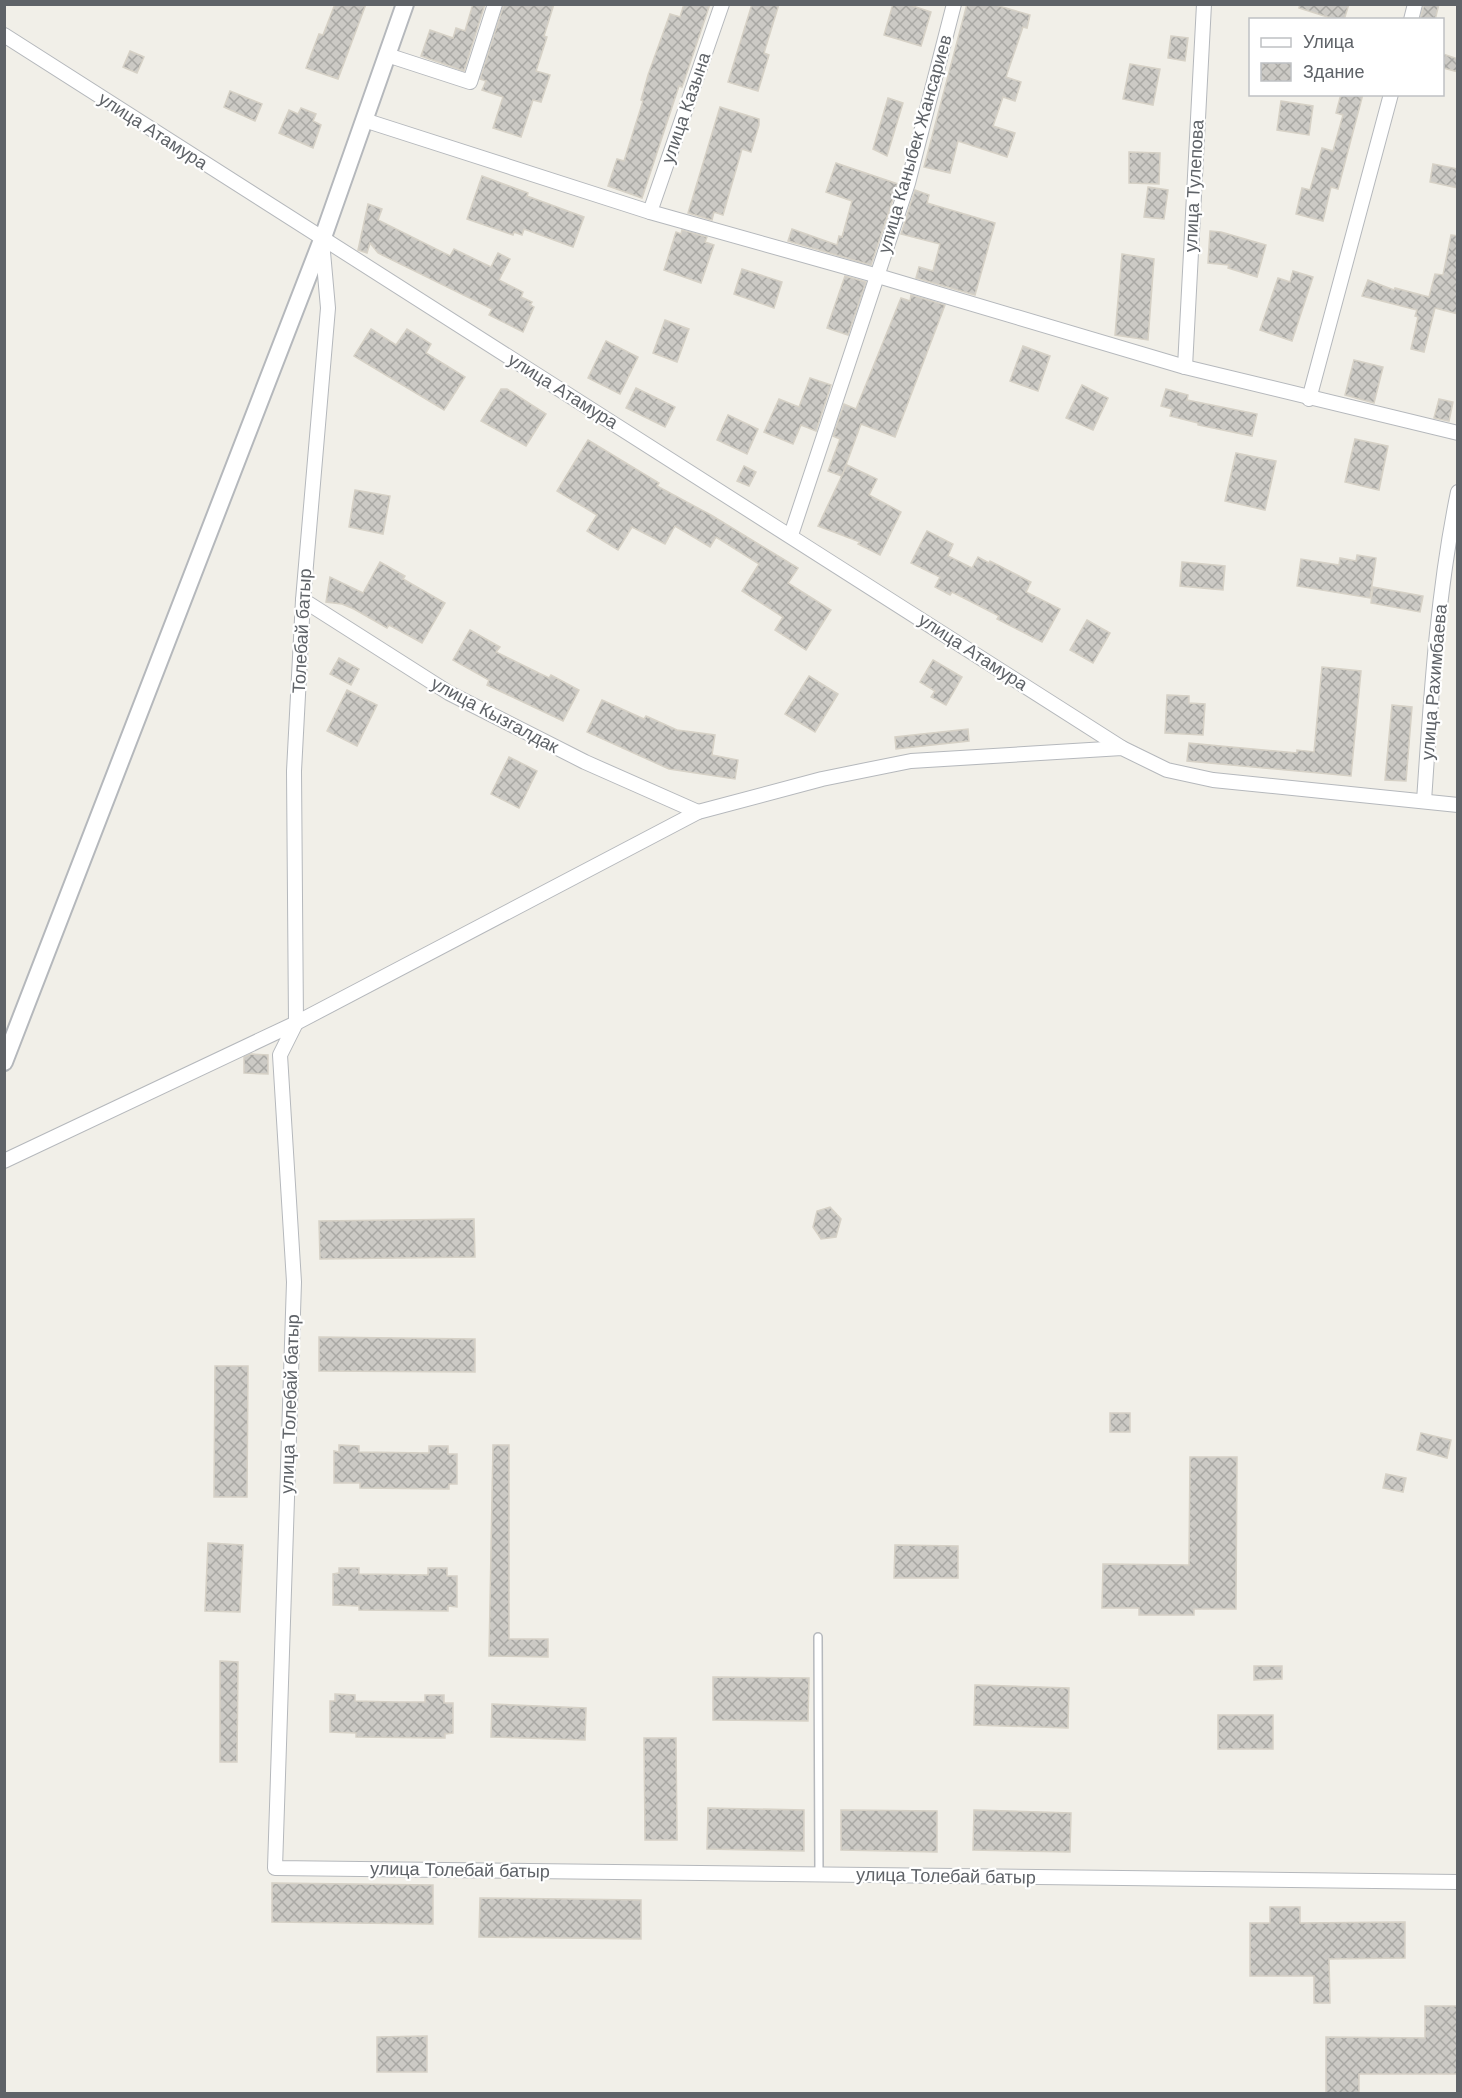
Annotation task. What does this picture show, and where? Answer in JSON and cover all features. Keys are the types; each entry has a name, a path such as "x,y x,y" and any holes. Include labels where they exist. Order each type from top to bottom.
{"street":[{"path":"4,1062 322,240 405,4"},
{"path":"387,56 470,82 495,4"},
{"name":"улица Казына","path":"650,212 722,4"},
{"name":"улица Каныбек Жансариев","path":"791,535 908,183 954,4"},
{"name":"улица Тулепова","path":"1185,367 1204,4"},
{"name":"улица Атамура","path":"4,35 322,240 791,535 1122,748 1167,770 1213,780 1458,805"},
{"path":"1309,399 1389,96"},
{"path":"364,120 650,212 876,280 1185,367 1309,399 1458,433"},
{"name":"Толебай батыр","path":"296,1023 294,771 303,600 328,308 322,240"},
{"name":"улица Рахимбаева","path":"1424,801 1447,544 1458,492"},
{"name":"улица Кызгалдак","path":"303,600 449,693 585,762 698,812"},
{"path":"4,1161 296,1023 698,812 822,779 911,761 1122,748"},
{"name":"улица Толебай батыр","path":"296,1023 280,1055 294,1282 275,1868 1458,1882"}],"lane":[{"path":"818,1637 819,1874"}],"building":[{"path":"335,4 366,4 338,79 306,68 319,34 323,35"},
{"path":"473,4 485,4 464,71 421,56 430,30 453,38 456,28 465,31"},
{"path":"504,4 554,4 544,36 547,37 536,71 550,75 541,102 533,100 521,137 493,128 503,97 482,90 486,81 480,79"},
{"path":"684,4 710,4 682,87 679,86 642,198 608,186 617,159 624,161 643,101 641,100 648,75 670,14 680,17"},
{"path":"752,4 779,4 764,53 769,55 758,91 728,82"},
{"path":"893,4 907,4 931,12 921,46 884,35"},
{"path":"967,4 992,4 1030,15 1027,28 1023,27 1006,77 1021,82 1015,101 1003,97 993,126 1015,133 1007,157 958,141 950,173 924,167"},
{"path":"1300,4 1349,4 1345,18 1331,18 1299,8"},
{"path":"1424,4 1439,4 1436,18 1420,18"},
{"path":"1171,36 1188,38 1185,61 1168,58"},
{"path":"130,51 144,57 137,73 123,67"},
{"path":"1444,54 1458,59 1458,72 1444,68"},
{"path":"1130,64 1160,69 1153,105 1123,99"},
{"path":"230,91 262,104 255,121 224,107"},
{"path":"1340,96 1362,96 1338,189 1331,187 1323,221 1296,214 1302,188 1310,190 1322,148 1333,151 1343,115 1336,113"},
{"path":"888,98 903,103 887,156 873,149"},
{"path":"1281,101 1313,106 1309,135 1277,130"},
{"path":"720,107 759,119 759,125 751,152 742,149 723,215 714,212 712,220 688,213"},
{"path":"301,108 316,114 313,121 321,125 313,148 279,133 289,110 298,114"},
{"path":"1129,152 1160,153 1159,184 1129,183"},
{"path":"836,163 898,184 871,265 788,241 792,229 837,245 839,236 842,237 852,201 826,192"},
{"path":"1433,164 1458,169 1458,188 1430,182"},
{"path":"482,176 584,217 573,247 524,229 522,235 514,232 513,235 467,219"},
{"path":"1148,187 1168,190 1164,219 1144,217"},
{"path":"915,190 929,195 927,203 995,223 975,295 916,278 919,267 933,271 940,244 901,234"},
{"path":"368,204 382,209 378,220 450,256 454,249 491,267 498,253 510,259 499,280 523,292 521,297 532,302 530,305 534,307 523,332 489,315 492,309 378,253 370,243 367,253 358,250"},
{"path":"682,230 707,237 705,242 714,245 701,283 664,270 676,232 681,234"},
{"path":"1210,231 1266,245 1257,277 1228,268 1229,265 1208,263"},
{"path":"1451,235 1458,236 1458,314 1435,308 1424,352 1411,349 1418,317 1415,316 1417,310 1362,296 1368,280 1394,290 1395,288 1429,297 1435,274 1443,275"},
{"path":"1122,254 1154,259 1148,340 1115,335"},
{"path":"742,269 782,282 774,308 734,294"},
{"path":"1293,271 1313,277 1292,341 1260,330 1278,278 1290,282"},
{"path":"845,276 866,282 848,335 827,328"},
{"path":"911,295 945,305 895,437 861,424 842,476 828,471 840,439 833,436 844,404 856,409 901,298 910,301"},
{"path":"665,320 689,329 677,362 653,353"},
{"path":"371,329 396,345 407,329 431,344 426,353 465,377 444,410 354,356"},
{"path":"606,341 638,357 620,394 588,378"},
{"path":"1023,346 1050,356 1038,391 1010,381"},
{"path":"1354,360 1383,367 1374,403 1345,395"},
{"path":"810,378 831,385 816,431 801,425 793,444 764,432 779,399 799,407"},
{"path":"1082,385 1108,398 1093,430 1066,418"},
{"path":"636,388 675,407 665,427 626,408"},
{"path":"501,389 507,389 546,414 526,446 481,421"},
{"path":"1166,389 1188,395 1187,400 1257,414 1252,436 1198,425 1198,423 1170,416 1172,409 1161,406"},
{"path":"1439,399 1453,402 1449,421 1434,418"},
{"path":"728,415 758,429 747,454 717,440"},
{"path":"1355,439 1388,446 1379,490 1345,482"},
{"path":"588,440 659,483 657,486 711,515 798,568 788,583 831,610 806,650 775,630 783,617 742,591 759,564 716,537 710,547 675,526 665,544 632,527 618,550 587,531 597,515 557,491"},
{"path":"1236,453 1276,461 1265,510 1225,501"},
{"path":"847,465 877,479 869,495 901,512 880,555 858,544 860,542 818,526"},
{"path":"744,466 756,472 749,486 737,481"},
{"path":"355,490 390,496 383,534 349,527"},
{"path":"927,531 953,544 948,556 972,568 978,557 989,563 990,561 1031,582 1026,592 1060,609 1042,642 997,619 999,616 952,592 950,595 935,587 940,577 911,563"},
{"path":"1357,555 1376,558 1370,598 1297,586 1301,559 1339,565 1340,558 1356,561"},
{"path":"380,562 405,576 403,579 445,603 422,643 389,625 387,628 354,609 342,604 326,602 330,577 363,593"},
{"path":"1182,562 1225,566 1223,590 1180,586"},
{"path":"1373,587 1423,596 1420,612 1371,603"},
{"path":"1087,620 1110,633 1093,663 1070,650"},
{"path":"470,630 500,647 496,652 549,678 551,675 579,690 563,721 487,685 489,680 453,660"},
{"path":"339,658 359,669 351,685 330,674"},
{"path":"933,660 962,677 946,705 931,697 935,691 920,682"},
{"path":"1322,667 1361,671 1351,776 1187,761 1189,743 1297,753 1297,750 1314,752"},
{"path":"809,676 838,694 815,732 785,714"},
{"path":"347,690 377,705 357,746 327,731"},
{"path":"1167,695 1189,696 1189,703 1205,704 1203,735 1165,733"},
{"path":"602,700 644,719 646,716 677,730 715,735 712,755 738,760 735,779 669,769 587,732"},
{"path":"1392,705 1412,707 1406,781 1385,780"},
{"path":"968,729 969,741 896,749 895,737"},
{"path":"509,757 537,771 519,808 491,794"},
{"path":"251,1054 268,1055 268,1074 244,1073 244,1057"},
{"path":"830,1207 841,1219 836,1237 821,1239 813,1227 817,1211"},
{"path":"474,1219 475,1257 320,1259 319,1221"},
{"path":"319,1337 475,1339 475,1372 319,1371"},
{"path":"215,1366 248,1366 247,1497 214,1497"},
{"path":"1110,1413 1130,1413 1130,1432 1110,1432"},
{"path":"1421,1433 1451,1440 1447,1458 1417,1450"},
{"path":"339,1445 359,1446 359,1452 429,1453 429,1446 448,1446 448,1454 457,1454 457,1484 449,1484 449,1489 360,1488 360,1483 334,1483 334,1451 339,1452"},
{"path":"493,1445 509,1445 509,1639 548,1639 548,1657 489,1656"},
{"path":"1190,1457 1237,1457 1236,1609 1194,1609 1194,1615 1139,1615 1139,1608 1102,1608 1103,1564 1189,1565"},
{"path":"1386,1474 1406,1478 1403,1492 1383,1488"},
{"path":"208,1543 243,1545 240,1612 205,1611"},
{"path":"895,1545 958,1546 958,1578 894,1578"},
{"path":"339,1568 359,1568 359,1574 428,1575 428,1568 447,1568 447,1576 457,1576 457,1607 448,1606 448,1611 359,1610 359,1606 333,1605 333,1574 339,1573"},
{"path":"220,1661 238,1662 237,1762 220,1762"},
{"path":"1254,1666 1282,1666 1282,1679 1254,1680"},
{"path":"713,1677 809,1678 808,1721 713,1720"},
{"path":"975,1685 1069,1688 1068,1728 974,1725"},
{"path":"335,1694 355,1695 355,1701 395,1702 425,1702 425,1695 444,1695 444,1703 453,1703 453,1733 445,1734 445,1738 356,1737 356,1733 330,1732 330,1701 335,1701"},
{"path":"492,1704 586,1708 585,1740 491,1737"},
{"path":"1218,1715 1273,1715 1273,1749 1218,1749"},
{"path":"644,1738 676,1738 677,1840 645,1840"},
{"path":"708,1808 804,1810 804,1851 707,1849"},
{"path":"841,1810 937,1811 937,1852 841,1850"},
{"path":"974,1810 1071,1813 1070,1852 973,1850"},
{"path":"272,1883 433,1885 433,1924 272,1922"},
{"path":"480,1898 641,1900 641,1939 479,1937"},
{"path":"1270,1907 1300,1907 1300,1923 1405,1922 1405,1958 1329,1959 1330,2003 1314,2003 1314,1976 1250,1976 1250,1923 1270,1923"},
{"path":"1425,2006 1458,2006 1458,2074 1359,2074 1359,2094 1326,2094 1326,2037 1425,2038"},
{"path":"427,2036 427,2072 377,2072 377,2037"}]}
